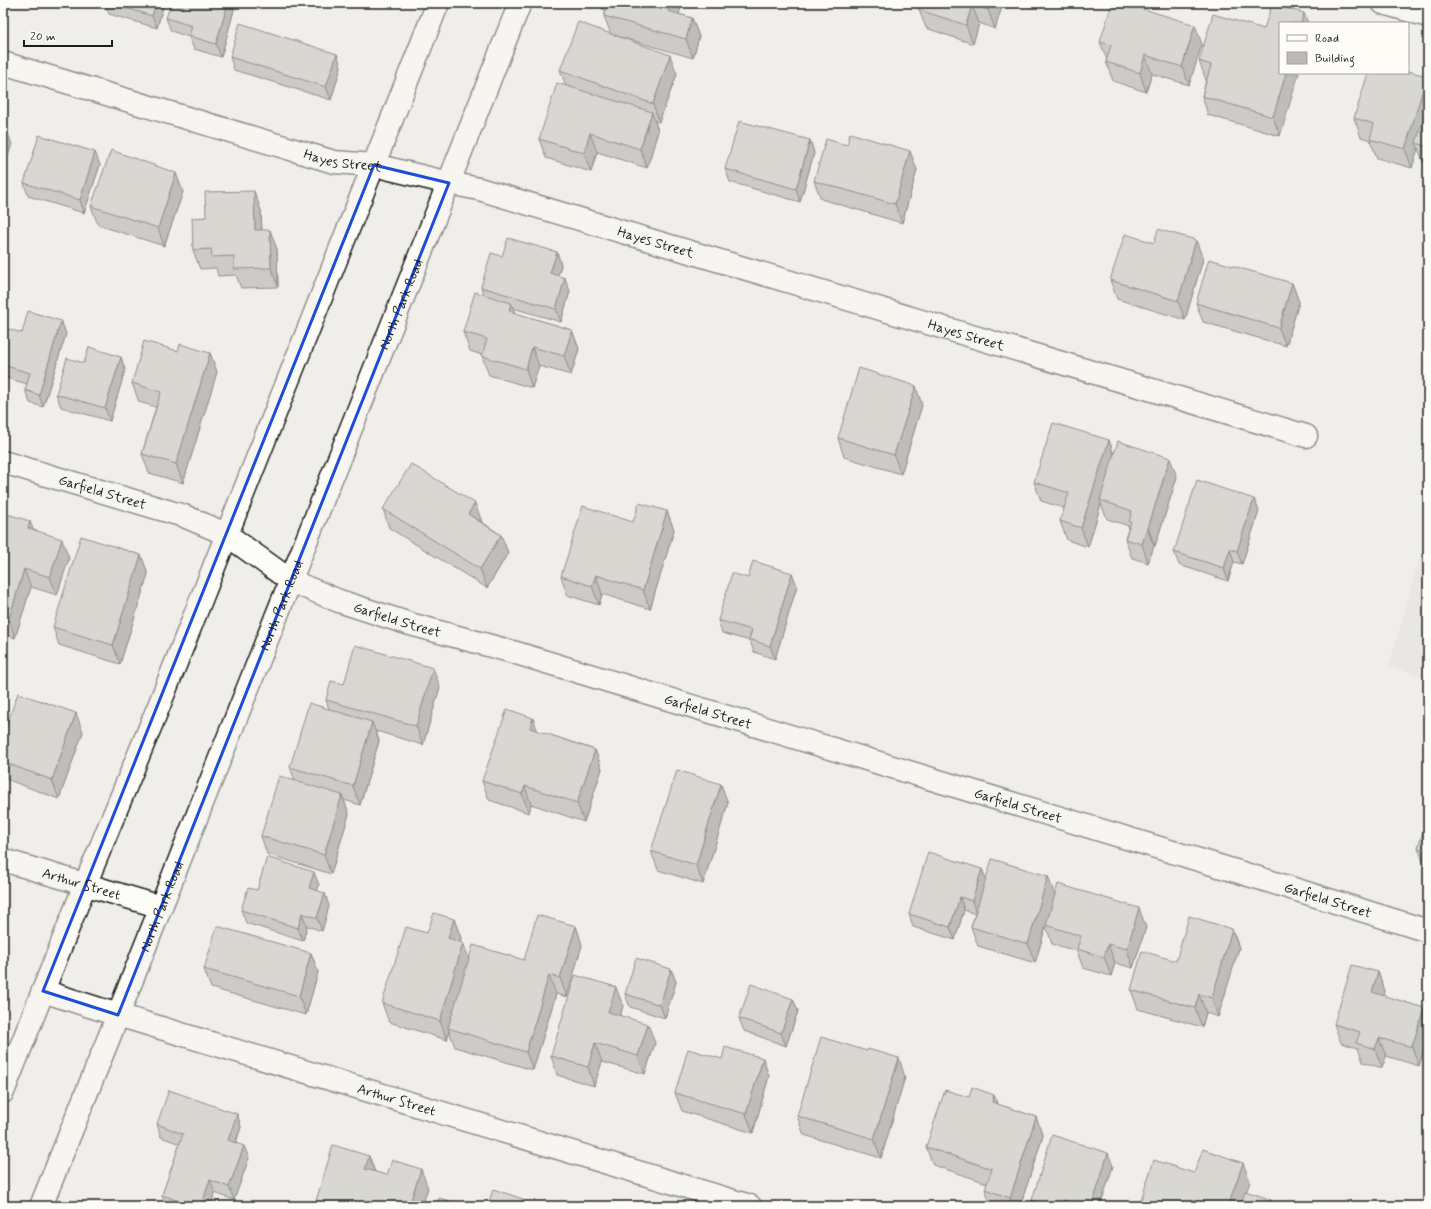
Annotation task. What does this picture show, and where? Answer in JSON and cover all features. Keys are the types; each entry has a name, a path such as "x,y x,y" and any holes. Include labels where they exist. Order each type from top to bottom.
{"street":[{"path":"3,1092 85,885 158,708 438,3"},
{"name":"North Park Road","path":"40,1206 118,1015 520,3"},
{"path":"1383,3 1428,16"},
{"name":"Hayes Street","path":"3,63 334,162 374,165 479,189 1306,436"},
{"name":"Garfield Street","path":"3,462 184,516 226,534 291,581 339,600 410,624 513,652 1265,880 1428,931"},
{"name":"Arthur Street","path":"3,860 161,907"},
{"name":"Arthur Street","path":"43,991 750,1206"}],"highlighted area":[{"path":"374,165 449,183 118,1015 43,991"}],"shaded area":[{"path":"1428,529 1428,678 1389,666"}],"building":[{"path":"110,3 156,3 152,16"},
{"path":"171,3 228,3 216,44 189,36 192,26 166,18"},
{"path":"608,3 670,3 668,11 692,18 686,39 604,16"},
{"path":"921,3 990,3 988,10 972,5 966,25 919,10"},
{"path":"1112,3 1124,3 1195,25 1182,67 1145,55 1140,73 1106,62 1111,45 1100,42"},
{"path":"1272,4 1304,13 1301,22 1279,22 1279,74 1286,74 1273,117 1202,96 1211,65 1199,61 1213,14 1264,29"},
{"path":"578,22 670,55 653,104 560,70"},
{"path":"240,23 337,54 326,87 230,57"},
{"path":"1409,71 1427,76 1405,149 1370,139 1374,124 1354,118 1368,74 1409,74"},
{"path":"557,83 652,112 640,149 590,133 584,153 539,139"},
{"path":"1428,105 1428,147 1416,143"},
{"path":"739,121 810,140 796,189 725,169"},
{"path":"3,130 7,131 3,144"},
{"path":"850,133 910,151 895,204 814,181 826,139 847,145"},
{"path":"39,135 95,152 80,200 24,183"},
{"path":"111,150 176,173 158,228 91,206"},
{"path":"254,191 255,230 270,230 271,268 234,269 234,256 212,257 211,249 193,250 192,218 206,217 205,192"},
{"path":"1158,229 1196,240 1178,301 1110,280 1125,234 1154,243"},
{"path":"508,238 557,252 550,273 565,278 556,309 481,287 491,253 502,256"},
{"path":"1209,259 1292,283 1279,328 1196,303"},
{"path":"475,292 511,303 509,311 572,330 564,356 532,347 526,369 482,356 487,339 463,332"},
{"path":"28,311 61,321 39,395 25,390 30,373 3,365 3,333 5,328 22,333"},
{"path":"144,341 178,351 180,344 210,353 176,464 142,454 161,392 132,383"},
{"path":"89,347 121,357 105,408 56,394 67,358 84,363"},
{"path":"859,368 916,386 894,455 838,438"},
{"path":"1053,423 1109,440 1081,528 1060,521 1069,493 1034,482"},
{"path":"1118,441 1170,458 1142,544 1125,539 1131,522 1129,522 1132,511 1100,500"},
{"path":"411,464 475,503 468,514 501,535 480,569 383,509"},
{"path":"1197,480 1254,499 1237,551 1230,549 1224,568 1174,552"},
{"path":"639,503 667,511 643,590 596,575 592,586 561,576 583,506 633,522"},
{"path":"7,514 30,521 28,528 62,539 50,577 24,569 9,619 3,618 3,527"},
{"path":"81,536 141,555 113,645 53,627"},
{"path":"753,561 792,573 770,646 749,639 752,630 718,620 732,573 748,578"},
{"path":"355,645 433,668 416,726 326,700 331,681 344,684"},
{"path":"18,693 76,713 52,780 3,762 3,735"},
{"path":"309,703 372,722 353,786 290,767"},
{"path":"507,709 533,718 530,728 595,750 577,803 525,786 522,794 482,781"},
{"path":"677,770 721,784 696,865 651,851"},
{"path":"279,776 342,795 324,855 261,836"},
{"path":"1428,815 1428,851 1418,848"},
{"path":"928,852 982,869 972,901 960,897 950,927 909,914"},
{"path":"267,857 314,872 309,888 325,893 317,918 302,913 298,928 241,910 248,888 257,890"},
{"path":"992,859 1048,876 1028,944 971,927"},
{"path":"1058,884 1139,908 1127,949 1108,944 1104,957 1077,949 1081,936 1046,925"},
{"path":"434,913 454,919 448,938 463,943 440,1021 382,1003 406,927 427,933"},
{"path":"537,915 576,926 560,978 549,975 526,1052 448,1028 473,945 524,960"},
{"path":"1189,916 1232,929 1212,998 1199,994 1195,1008 1131,990 1142,951 1176,961"},
{"path":"217,926 311,953 299,996 204,969"},
{"path":"636,958 671,969 660,1005 625,994"},
{"path":"1352,965 1378,972 1372,992 1424,1008 1412,1047 1379,1038 1375,1049 1356,1043 1360,1032 1334,1024"},
{"path":"575,975 616,987 608,1012 648,1024 638,1056 595,1043 588,1067 551,1056"},
{"path":"751,984 793,999 781,1033 739,1018"},
{"path":"821,1037 867,1051 868,1049 899,1058 874,1139 797,1116"},
{"path":"725,1047 763,1058 746,1114 675,1093 688,1049 722,1059"},
{"path":"972,1087 994,1095 992,1102 1036,1117 1010,1198 985,1189 992,1169 926,1147 945,1090 969,1097"},
{"path":"169,1090 237,1114 228,1140 244,1146 229,1187 210,1180 201,1206 193,1206 162,1195 183,1134 157,1124"},
{"path":"1052,1135 1108,1153 1092,1206 1083,1206 1063,1200 1061,1206 1051,1206 1032,1200"},
{"path":"333,1145 369,1156 365,1169 387,1175 392,1160 421,1169 409,1206 322,1206 315,1204"},
{"path":"1203,1149 1243,1163 1228,1206 1139,1206 1154,1160 1194,1173"},
{"path":"493,1189 523,1199 521,1206 488,1206"},
{"path":"1245,1191 1270,1199 1268,1206 1241,1206"},
{"path":"439,1198 466,1206 436,1206"},
{"path":"1312,1202 1326,1206 1311,1206"}]}
